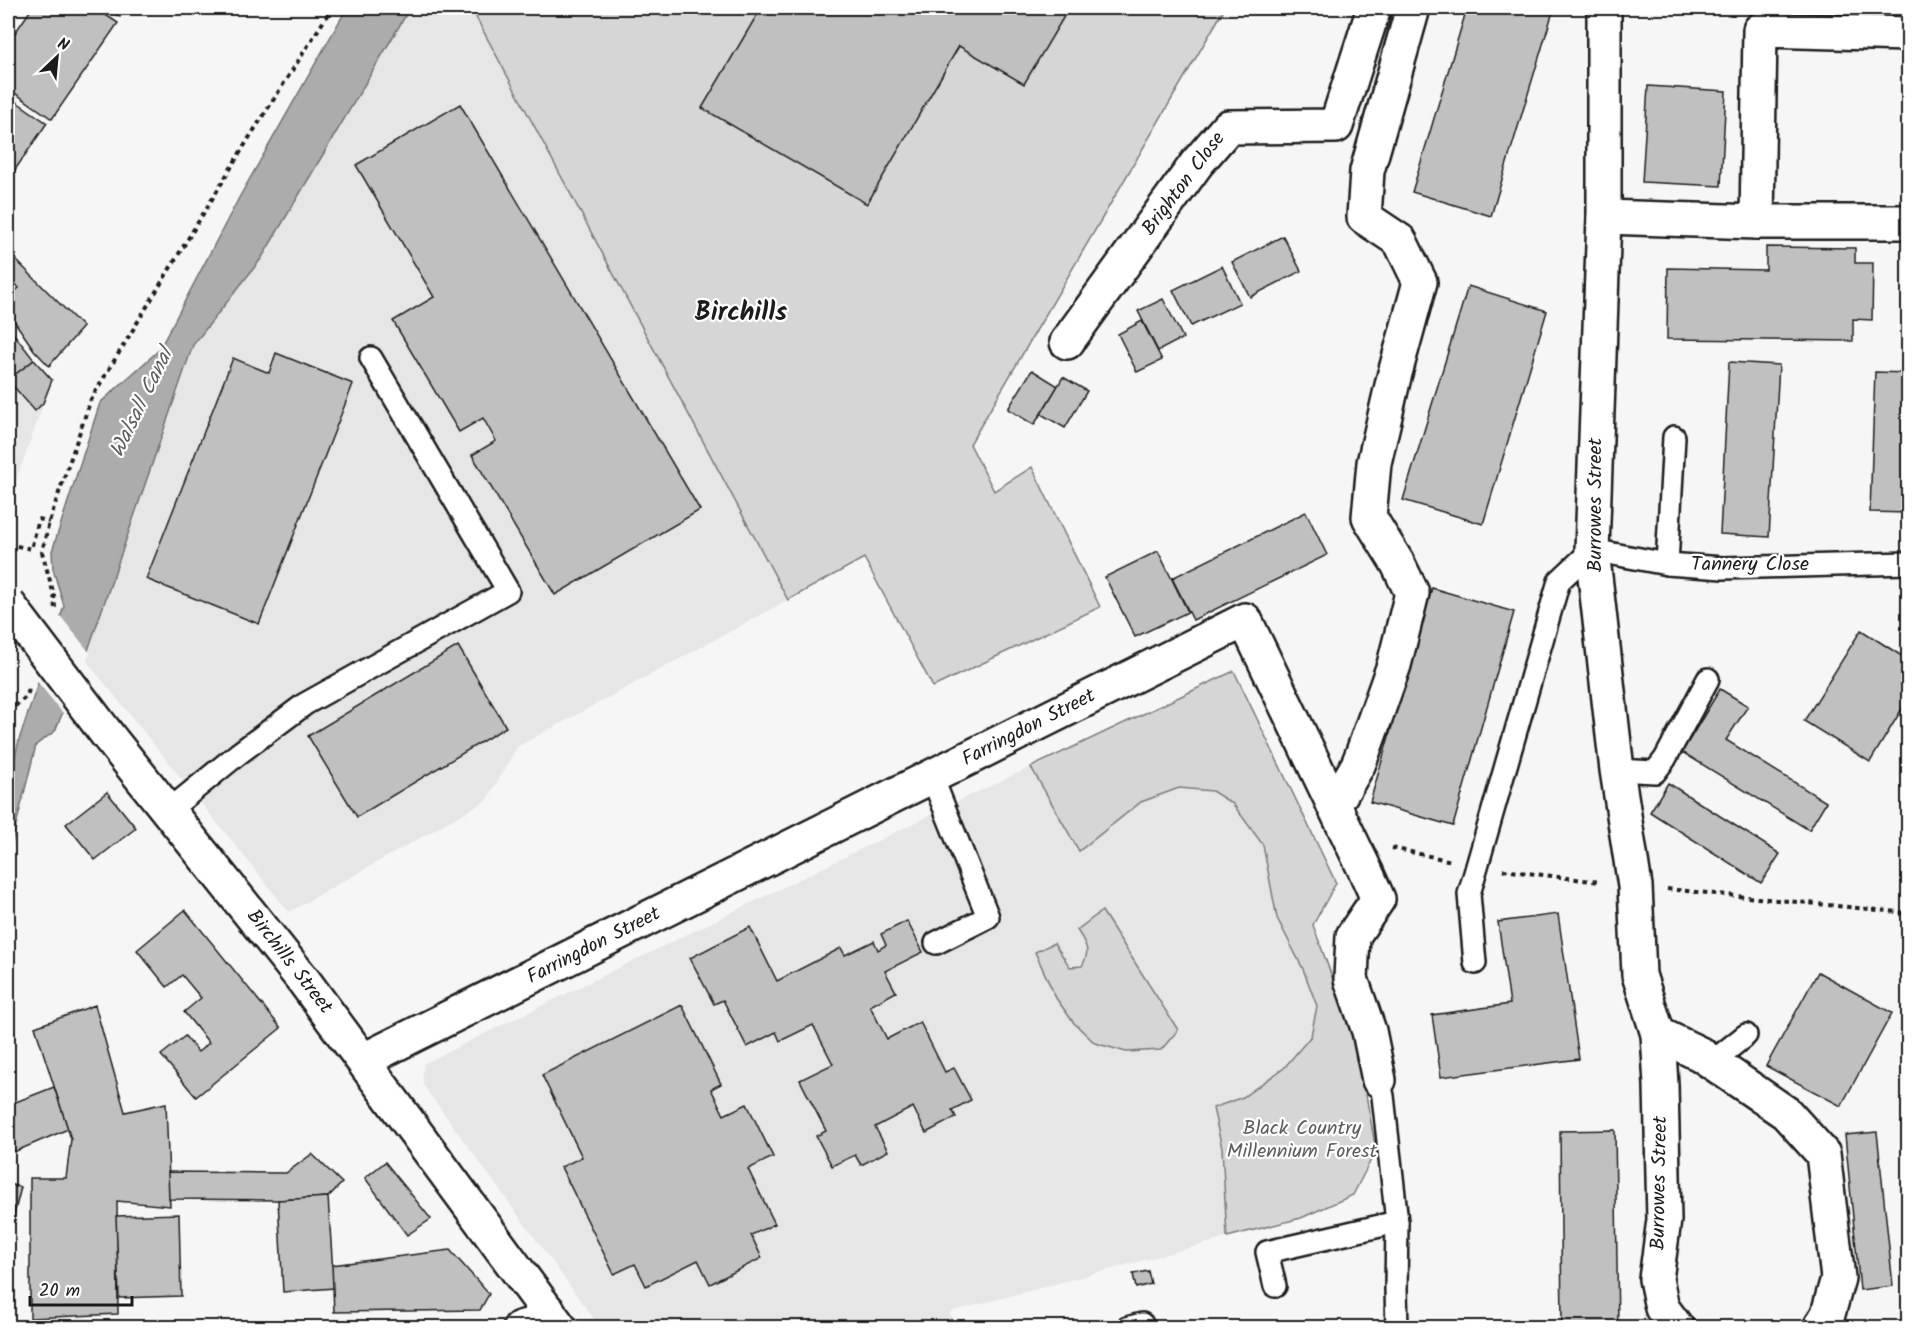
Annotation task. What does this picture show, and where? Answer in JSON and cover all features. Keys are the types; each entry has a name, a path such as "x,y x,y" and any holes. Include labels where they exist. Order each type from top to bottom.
{"street":[{"name":"Brighton Close","path":"1067,342 1197,163 1228,127 1336,126 1374,8"},
{"path":"1334,806 1362,755 1394,665 1412,593 1398,564 1369,517 1374,464 1394,377 1420,282 1400,241 1364,217 1367,171 1413,8"},
{"name":"Burrowes Street","path":"1604,8 1604,217 1592,550 1617,770 1635,886 1639,975 1658,1034 1664,1220 1656,1279 1662,1308 1677,1328"},
{"path":"1757,222 1760,30 1908,34"},
{"path":"1604,217 1757,222 1908,222"},
{"name":"Birchills Street","path":"8,604 109,737 236,893 364,1060 555,1320"},
{"name":"Farringdon Street","path":"364,1060 1245,620 1378,899 1353,936 1351,979 1369,1031 1379,1080"},
{"path":"1658,1034 1712,1062 1786,1113 1823,1154 1838,1278 1828,1314 1820,1328"},
{"path":"520,1328 555,1320"}],"lane":[{"path":"168,811 238,754 305,704 508,591 371,358"},
{"path":"1667,564 1674,437"},
{"name":"Tannery Close","path":"1592,550 1667,564 1723,568 1908,563"},
{"path":"1475,963 1468,894 1559,581 1592,550"},
{"path":"1617,770 1655,772 1665,759 1708,679"},
{"path":"932,777 988,916 936,943"},
{"path":"1712,1062 1746,1035"},
{"path":"1379,1080 1397,1222 1397,1328"},
{"path":"1275,1286 1267,1252 1397,1222"}],"path":[{"path":"54,614 56,602 42,552 49,522 91,399 249,138 332,8"},
{"path":"8,544 31,549 39,519 49,522"},
{"path":"8,712 27,696 31,686"}],"shaded area":[{"path":"410,8 471,8 788,600 517,747 487,800 289,912 85,659 193,345 261,259"},
{"path":"8,326 25,350 52,380 8,503"},
{"path":"1234,671 1336,883 1313,925 1357,1045 1376,1150 1353,1195 1301,1218 950,1312 954,1327 600,1327 423,1085 423,1064 969,796"}],"green space":[{"path":"471,8 1225,8 970,444 994,491 1032,467 1100,607 933,687 864,558 788,600"},
{"name":"Black Country Millennium Forest","path":"1234,671 1336,883 1313,925 1357,1045 1376,1150 1353,1195 1301,1218 1227,1237 1222,1148 1213,1108 1243,1097 1284,1068 1311,1036 1317,1006 1303,969 1277,918 1263,845 1233,804 1212,791 1179,788 1141,802 1079,851 1031,767"},
{"path":"1102,911 1178,1030 1161,1050 1126,1052 1095,1043 1073,1022 1056,998 1035,952 1054,943 1070,967 1082,966 1087,951 1077,930"}],"water":[{"name":"Walsall Canal","path":"347,8 410,8 261,259 193,345 85,659 55,731 36,745 8,858 8,786 19,740 64,606 53,569 52,551 100,403 159,350 240,196"}],"pier":[{"path":"58,613 90,653 65,716 36,680"}],"building":[{"path":"32,8 95,8 118,23 52,119 8,88 8,43"},
{"path":"106,8 126,8 120,17"},
{"path":"761,8 1069,8 1024,84 959,46 867,204 702,108"},
{"path":"1467,8 1554,8 1491,216 1412,192"},
{"path":"1751,8 1908,8 1908,21 1751,16"},
{"path":"1648,86 1726,91 1721,186 1642,182"},
{"path":"8,96 47,123 8,180"},
{"path":"460,104 700,510 555,595 472,455 496,441 483,418 459,432 393,321 434,297 356,165"},
{"path":"1283,236 1301,271 1250,297 1232,262"},
{"path":"1766,247 1855,248 1855,263 1873,263 1872,320 1853,319 1853,341 1667,339 1668,268 1766,270"},
{"path":"8,252 83,327 49,366 34,350 8,312 8,298 19,288 8,276"},
{"path":"1222,266 1240,303 1191,326 1173,290"},
{"path":"1468,286 1547,311 1483,524 1403,500"},
{"path":"1163,299 1183,338 1158,351 1138,311"},
{"path":"1142,321 1162,360 1137,372 1118,334"},
{"path":"10,329 34,360 13,376 8,374 8,331"},
{"path":"276,353 353,384 259,624 146,579 233,358 269,373"},
{"path":"34,360 52,380 43,403 35,411 8,380"},
{"path":"1729,362 1779,365 1769,537 1720,534"},
{"path":"1032,370 1058,386 1034,425 1008,409"},
{"path":"1875,372 1908,373 1908,513 1870,512"},
{"path":"1063,377 1087,391 1065,428 1041,414"},
{"path":"1306,512 1327,555 1193,620 1172,578"},
{"path":"1158,551 1188,612 1135,637 1105,577"},
{"path":"1432,588 1514,612 1453,826 1370,802"},
{"path":"1861,630 1908,660 1908,699 1870,762 1804,721"},
{"path":"458,646 506,727 357,817 308,736"},
{"path":"1720,689 1748,706 1726,740 1826,802 1809,830 1682,752"},
{"path":"1668,783 1780,854 1761,883 1650,812"},
{"path":"107,792 136,828 95,860 66,824"},
{"path":"185,910 281,1028 196,1097 161,1055 185,1036 198,1052 209,1043 184,1012 201,998 182,975 167,987 137,950"},
{"path":"1558,914 1579,1059 1441,1077 1432,1015 1510,1004 1498,922"},
{"path":"907,921 923,952 885,971 896,992 870,1006 887,1039 920,1022 945,1072 954,1068 971,1100 952,1110 956,1117 926,1133 913,1107 875,1127 888,1151 861,1165 855,1155 832,1166 816,1136 826,1131 800,1080 833,1064 813,1025 780,1041 776,1032 747,1047 723,1000 714,1004 690,958 750,927 777,981 841,948 845,955 874,941 878,950 886,945 881,934"},
{"path":"1818,972 1892,1013 1841,1106 1766,1066"},
{"path":"95,1005 125,1112 166,1103 170,1206 117,1201 118,1314 30,1318 30,1178 66,1178 71,1139 35,1027"},
{"path":"682,1005 721,1084 711,1089 724,1115 747,1104 773,1157 748,1169 775,1224 751,1235 762,1258 710,1284 698,1260 646,1286 635,1264 614,1274 561,1167 582,1157 542,1075"},
{"path":"54,1087 68,1129 14,1152 8,1128 8,1105"},
{"path":"1615,1130 1618,1328 1562,1328 1560,1131"},
{"path":"1877,1132 1893,1286 1860,1290 1845,1135"},
{"path":"312,1154 342,1183 328,1197 278,1200 169,1199 168,1172 286,1173"},
{"path":"385,1162 431,1219 407,1235 365,1178"},
{"path":"8,1184 21,1187 8,1239"},
{"path":"328,1197 334,1288 283,1292 278,1200"},
{"path":"179,1214 181,1296 119,1298 116,1216"},
{"path":"450,1250 489,1294 480,1310 334,1312 332,1265"},
{"path":"1148,1271 1151,1284 1136,1288 1133,1274"},
{"path":"11,1276 10,1322 8,1322 8,1277"}],"district":[{"name":"Birchills","path":"741,313"}]}
